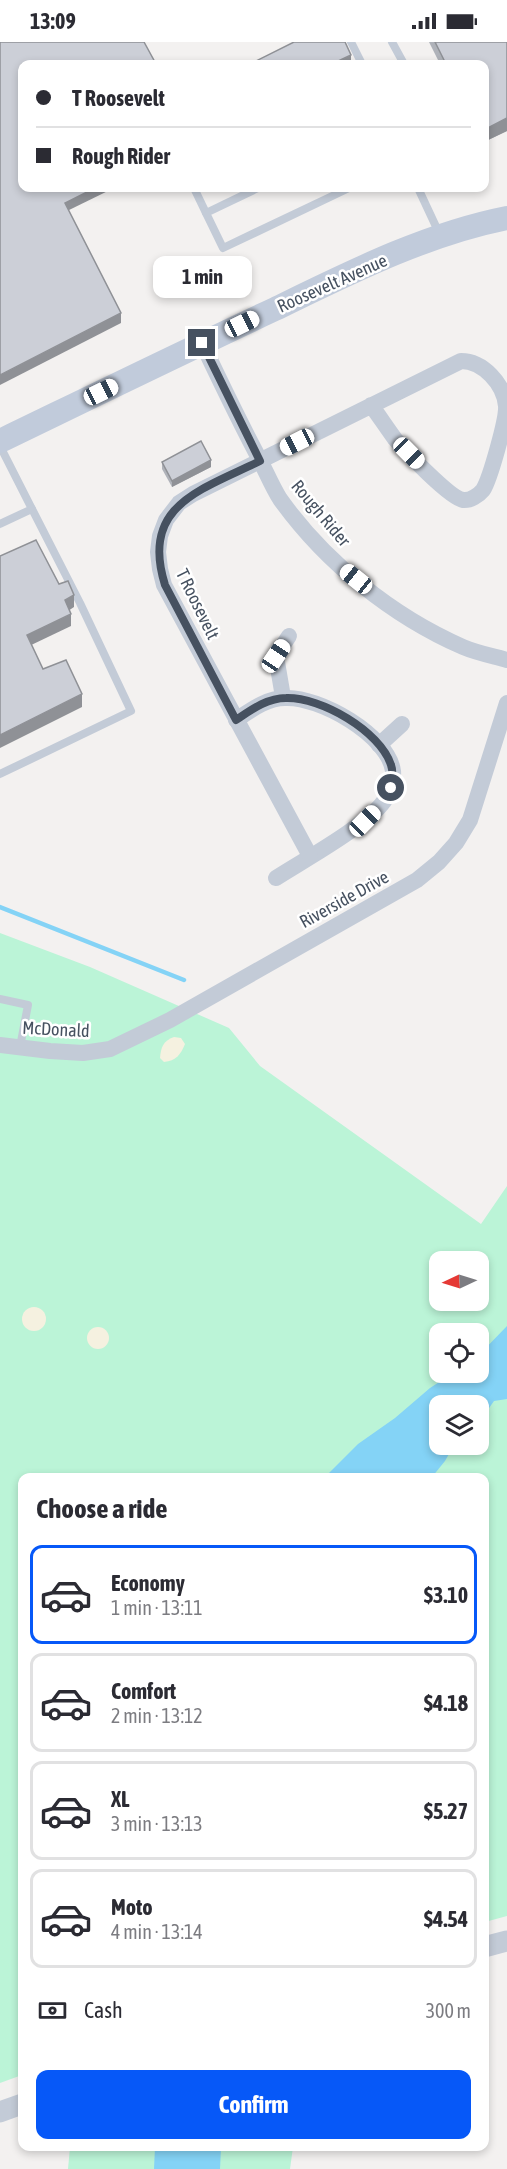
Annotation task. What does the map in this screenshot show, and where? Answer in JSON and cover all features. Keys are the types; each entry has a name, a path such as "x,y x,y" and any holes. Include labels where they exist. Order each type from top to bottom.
{"main road":[{"name":"Roosevelt Avenue","path":"0,441 312,291 410,248 471,225 507,218"}],"street":[{"name":"Rough Rider","path":"202,343 279,498 310,535 344,569 381,600 422,626 465,648 507,660"},
{"name":"T Roosevelt","path":"310,856 165,585 158,552 160,536 166,520 179,503 194,494 371,405 461,361 470,361 495,380 506,404 506,417 484,488 472,498 464,500 434,480 396,440 371,405"},
{"path":"283,697 276,656 289,636"},
{"path":"236,720 262,703 283,697 296,698 331,710 361,729 379,745 393,771 391,788 385,801 365,821 276,878"},
{"name":"Riverside Drive","path":"110,1049 179,1014 405,888 439,862 456,843 470,820 507,703"},
{"path":"379,745 402,724"},
{"name":"McDonald","path":"0,1045 83,1053 110,1049"},
{"path":"489,1946 507,1941"},
{"path":"0,2112 18,2105"}],"lane":[{"path":"351,42 360,60"},
{"path":"392,42 402,60"},
{"path":"196,192 223,248 341,192"},
{"path":"206,213 250,192"},
{"path":"420,192 441,237"},
{"path":"0,446 80,603 131,711 0,774"},
{"path":"0,524 33,509"},
{"path":"0,999 28,1005 20,1047"}],"green space":[{"path":"0,933 90,967 229,1028 260,1066 481,1224 507,1186 507,1916 489,1921 489,1473 18,1473 18,2076 0,2083"},
{"path":"70,2151 292,2151 290,2169 68,2169"}],"sand":[{"path":"174,1037 181,1038 185,1044 178,1056 164,1062 160,1058 162,1048 167,1040"},
{"path":"34,1307 39,1308 45,1314 45,1324 39,1330 34,1331 29,1330 23,1324 22,1319 23,1314 29,1308"},
{"path":"94,1327 102,1327 109,1334 109,1342 102,1349 94,1349 87,1342 87,1334"}],"water":[{"path":"507,1326 507,1399 494,1401 489,1408 489,1395 429,1395 429,1455 448,1455 435,1473 329,1473 358,1444 395,1418 438,1383 489,1383 489,1345"},
{"path":"155,2151 221,2151 220,2169 154,2169"}],"building":[{"path":"0,42 144,42 154,60 18,60 18,192 87,192 65,203 121,313 0,375"},
{"path":"294,42 345,42 351,55 340,60 258,60"},
{"path":"435,42 507,42 507,118 489,127 489,60 444,60"},
{"path":"201,441 211,460 172,481 162,462"},
{"path":"36,540 59,584 68,581 74,595 65,600 71,614 27,635 43,669 66,660 82,694 0,735 0,556"}],"waterway":[{"path":"0,907 184,980"}],"route":[{"path":"202,343 260,461 179,503 166,520 160,536 158,552 165,585 236,720 262,703 283,697 296,698 331,710 346,718 377,742 391,764 393,777 391,788"}]}
